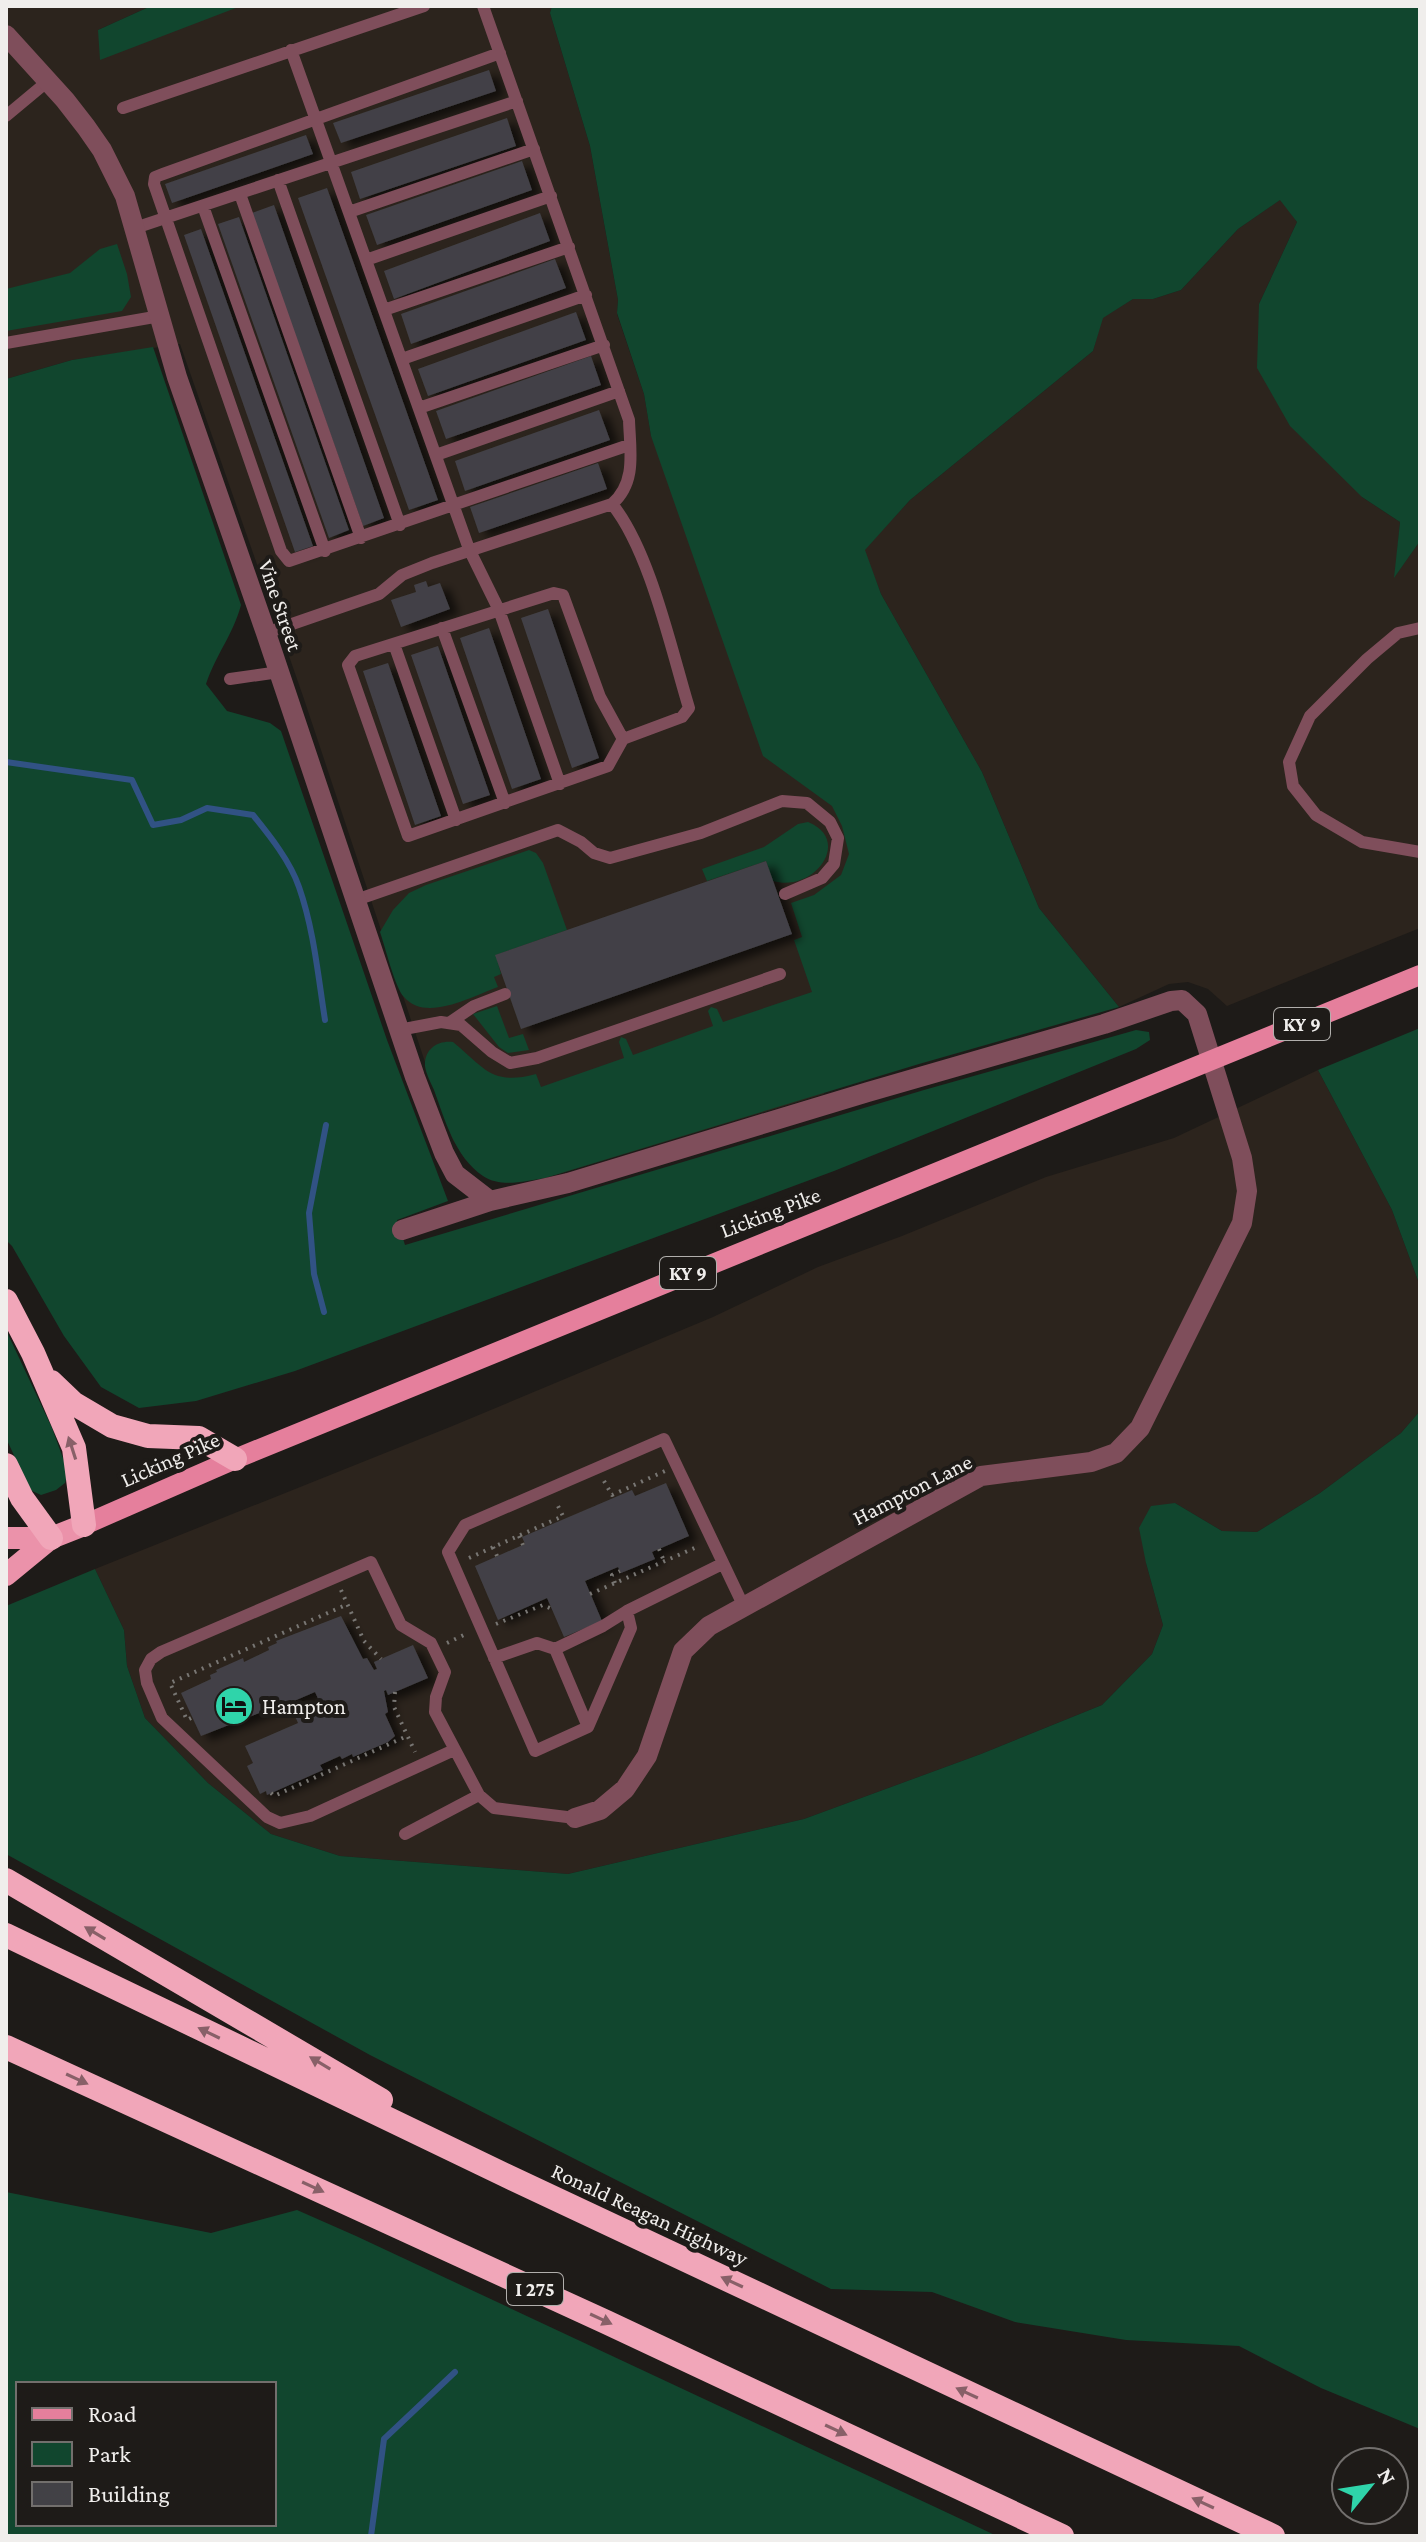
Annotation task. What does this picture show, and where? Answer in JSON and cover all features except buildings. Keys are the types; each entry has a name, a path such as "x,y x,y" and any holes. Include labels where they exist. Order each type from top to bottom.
{"highway":[{"path":"6,1301 74,1448 84,1525"},
{"path":"38,1365 73,1403 112,1426 148,1436 199,1438 235,1459"},
{"path":"6,1465 22,1498 51,1538"},
{"name":"Licking Pike","path":"6,1575 51,1538 84,1525"},
{"name":"Licking Pike","path":"6,1538 51,1538"},
{"path":"6,1880 507,2176"},
{"name":"Ronald Reagan Highway","path":"6,1935 507,2176 1273,2536"},
{"name":"I 275","path":"6,2047 592,2315 1062,2536"}],"main road":[{"name":"Licking Pike","path":"84,1525 235,1459 1420,975"}],"street":[{"name":"Vine Street","path":"6,35 65,100 102,150 125,196 177,377 399,1030 444,1153 455,1174 490,1201"},
{"name":"Hampton Lane","path":"490,1201 583,1179 1182,1000 1192,1007 1212,1062 1242,1158 1247,1191 1242,1223 1140,1428 1116,1453 1091,1462 981,1476 709,1626 683,1651 647,1756 625,1789 600,1810 575,1818"},
{"path":"402,1230 490,1201"}],"lane":[{"path":"123,108 424,6"},
{"path":"266,633 379,594 402,575 469,549 612,504 624,493 631,476 629,420 483,6"},
{"path":"291,50 469,549 499,610 560,784"},
{"path":"500,53 155,177 154,184 281,551 289,561 629,445"},
{"path":"6,116 48,81"},
{"path":"135,228 517,101"},
{"path":"349,212 534,149"},
{"path":"278,180 400,525"},
{"path":"240,194 361,538"},
{"path":"366,260 551,196"},
{"path":"203,206 325,551"},
{"path":"384,310 569,247"},
{"path":"402,359 586,295"},
{"path":"6,343 160,316"},
{"path":"419,408 604,345"},
{"path":"436,455 619,391"},
{"path":"612,504 626,521 656,596 689,708 682,717 623,739 608,766 408,836 348,665 355,656 554,593 563,595 600,697 623,739"},
{"path":"442,628 505,803"},
{"path":"1420,628 1398,633 1310,716 1289,762 1293,786 1316,815 1362,842 1420,852"},
{"path":"394,644 456,820"},
{"path":"230,679 279,672"},
{"path":"356,900 558,830 594,853 610,858 701,833 782,801 807,803 830,822 838,838 834,864 822,878 785,894"},
{"path":"399,1030 441,1022 461,1025 510,1063 537,1058 780,974"},
{"path":"449,1023 474,1006 505,994"},
{"path":"627,1611 631,1628 588,1727 535,1751 448,1552 465,1525 664,1439 744,1607"},
{"path":"454,1750 310,1816 280,1823 267,1817 162,1718 147,1683 145,1670 151,1659 161,1652 371,1562 401,1625 420,1635 433,1648 445,1672 436,1697 435,1712 479,1795 494,1808 575,1818"},
{"path":"494,1658 537,1643 555,1649 722,1564"},
{"path":"555,1649 588,1727"},
{"path":"405,1834 479,1795"}],"path":[{"path":"593,1486 605,1481 612,1495 667,1470"},
{"path":"467,1559 564,1518 556,1502 568,1497"},
{"path":"590,1594 700,1546 694,1533"},
{"path":"519,1536 523,1545"},
{"path":"493,1547 497,1556"},
{"path":"659,1549 664,1561"},
{"path":"615,1583 612,1575 620,1571"},
{"path":"335,1577 364,1641 381,1659"},
{"path":"191,1718 187,1720 170,1683 348,1604"},
{"path":"490,1612 496,1625 543,1605 552,1609"},
{"path":"433,1648 481,1627"},
{"path":"395,1692 394,1707 421,1765"},
{"path":"271,1793 274,1796 407,1736"}],"shaded area":[{"path":"6,6 151,6 98,30 218,13 241,6 552,6 550,13 590,146 618,300 617,314 644,394 651,436 885,806 824,1094 545,1178 507,1183 485,1177 465,1159 453,1140 435,1092 304,699 180,344 72,360 6,379"},
{"path":"1281,199 1297,222 1259,304 1362,497 1400,522 1395,576 1420,541 1420,928 1227,1006 1208,989 1188,982 1169,984 1119,1007 1039,908 982,772 881,594 864,550 910,500 1093,351 1102,318 1133,299 1153,299 1181,290 1238,229"},
{"path":"1318,1070 1392,1210 1420,1286 1420,1411 1401,1433 1320,1493 1257,1532 1222,1531 1175,1503 1146,1563 1163,1625 1152,1654 1102,1705 981,1754 804,1819 568,1874 340,1856 271,1834 208,1783 145,1718 127,1666 124,1630 95,1569 450,1427 713,1317 818,1267 1046,1177 1174,1138"}],"green space":[{"path":"151,6 241,6 100,60 98,30"},
{"path":"552,6 1420,6 1420,541 1394,578 1400,522 1362,497 1290,426 1257,368 1259,304 1297,222 1280,200 1238,229 1181,290 1153,299 1133,299 1103,318 1093,351 910,500 865,550 881,594 982,772 1039,908 1119,1007 919,1064 545,1178 505,1183 483,1176 458,1148 426,1069 429,1050 442,1043 453,1042 490,1072 509,1078 536,1074 541,1087 624,1058 619,1042 621,1037 626,1039 633,1055 713,1026 708,1011 711,1007 717,1009 723,1022 812,992 794,940 802,937 791,903 814,895 841,875 849,854 842,826 832,806 763,756 651,436 644,394 617,313 618,300 590,146 550,13"},
{"path":"117,244 131,297 122,311 6,331 6,289 70,273 100,249"},
{"path":"153,347 241,605 206,684 227,711 270,723 281,731 387,1040 448,1201 397,1220 405,1245 1136,1030 1149,1032 1150,1040 1136,1049 834,1171 295,1371 196,1401 139,1408 101,1387 64,1336 6,1240 6,379 72,360"},
{"path":"808,822 821,830 827,840 828,852 814,872 788,883 773,881 766,861 707,881 702,869 764,847 798,824"},
{"path":"529,850 536,853 543,863 567,930 496,955 501,974 494,977 498,987 437,1008 424,1008 404,997 380,932 393,910 409,893 426,885"},
{"path":"497,1006 509,1038 523,1034 529,1050 508,1053 499,1047 473,1014"},
{"path":"1420,1028 1420,1286 1392,1210 1318,1070"},
{"path":"6,1330 52,1428 68,1472 65,1483 41,1495 30,1490 6,1438"},
{"path":"1420,1411 1420,2429 1321,2388 1239,2346 1126,2340 1015,2322 932,2292 831,2289 370,2055 6,1854 6,1606 95,1569 124,1630 127,1666 145,1718 208,1783 271,1834 340,1856 568,1874 804,1819 981,1754 1102,1705 1152,1654 1163,1625 1139,1528 1151,1506 1175,1503 1222,1531 1257,1532 1320,1493 1401,1433"},
{"path":"6,2192 211,2233 297,2210 997,2536 6,2536"}],"waterway":[{"path":"6,762 132,780 153,825 181,820 207,808 253,815 285,858 299,887 312,936 325,1020"},
{"path":"324,1312 314,1274 309,1213 326,1125"},
{"path":"371,2536 384,2439 455,2372"}],"place":[{"name":"Hampton","path":"234,1706"}]}
